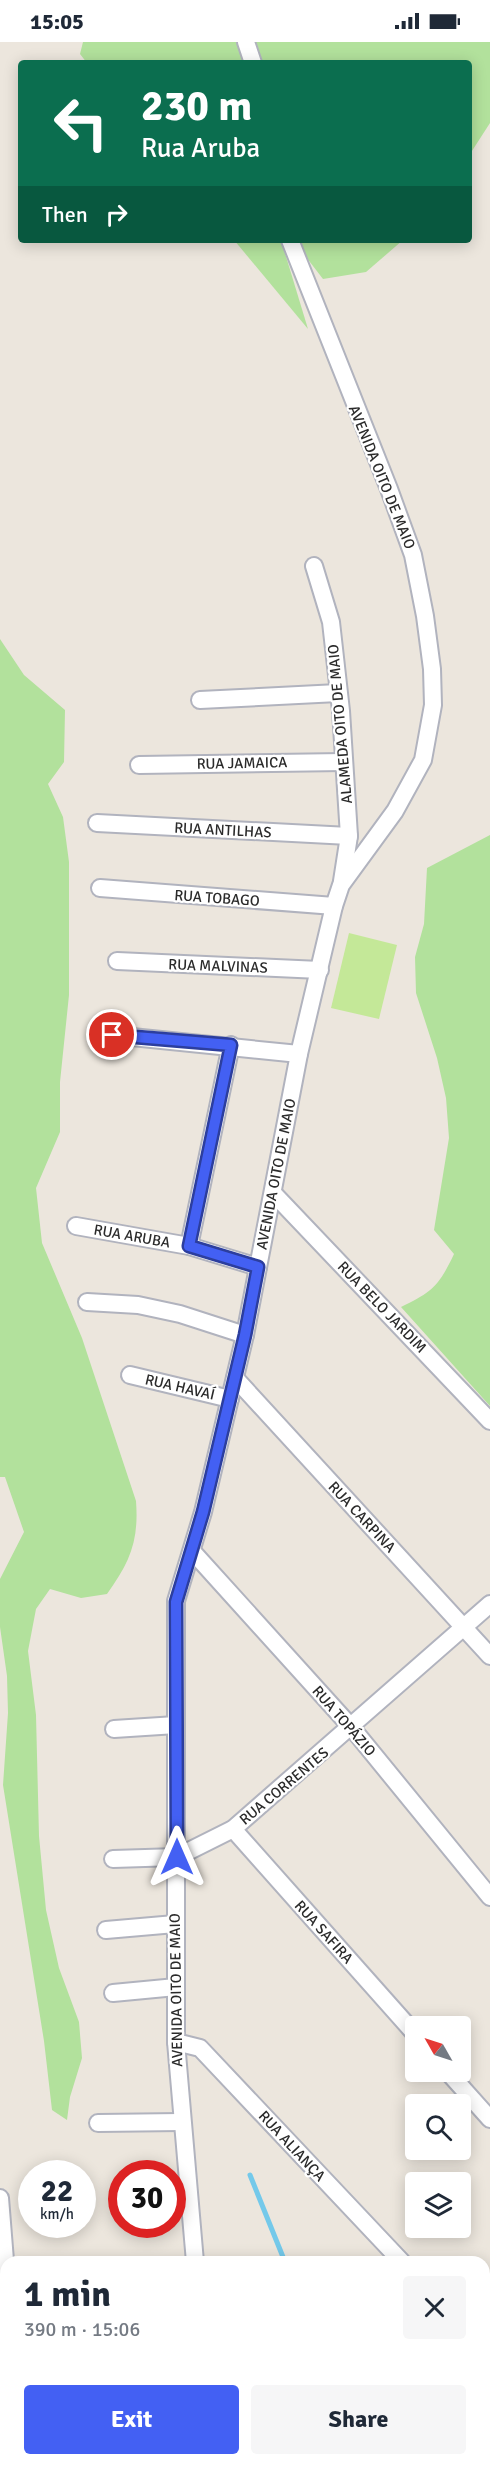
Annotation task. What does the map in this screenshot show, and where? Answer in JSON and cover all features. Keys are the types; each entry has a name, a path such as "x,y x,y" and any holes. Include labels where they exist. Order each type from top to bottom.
{"street":[{"path":"246,42 253,60"},
{"name":"AVENIDA OITO DE MAIO","path":"194,2256 181,2122 176,2042 175,1611 245,1335 300,1054 334,906 341,885 395,811 423,760 433,705 432,669 425,616 413,555 291,243"},
{"name":"ALAMEDA OITO DE MAIO","path":"314,566 331,622 344,762 349,836 341,885"},
{"path":"200,700 338,693"},
{"name":"RUA JAMAICA","path":"139,765 344,762"},
{"name":"RUA ANTILHAS","path":"97,823 349,836"},
{"name":"RUA TOBAGO","path":"100,888 334,906"},
{"name":"RUA MALVINAS","path":"117,961 320,970"},
{"path":"112,1035 231,1045 300,1054"},
{"path":"189,1246 231,1045"},
{"name":"RUA BELO JARDIM","path":"273,1193 490,1421"},
{"name":"RUA ARUBA","path":"76,1226 189,1246 258,1267"},
{"path":"87,1302 138,1305 180,1314 245,1335"},
{"name":"RUA HAVAÍ","path":"130,1376 230,1399"},
{"name":"RUA CARPINA","path":"235,1378 490,1656"},
{"name":"RUA TOPÁZIO","path":"192,1551 352,1728 490,1897"},
{"name":"RUA CORRENTES","path":"177,1857 233,1829 352,1728 490,1604"},
{"path":"114,1729 176,1725"},
{"name":"RUA SAFIRA","path":"233,1829 405,2023"},
{"path":"113,1859 177,1857"},
{"path":"106,1930 175,1924"},
{"path":"113,1993 176,1987"},
{"name":"RUA ALIANÇA","path":"176,2042 200,2048 396,2256"},
{"path":"457,2082 490,2119"},
{"path":"98,2123 181,2122"},
{"path":"0,2198 5,2256"}],"green space":[{"path":"83,42 490,42 490,123 472,151 472,60 85,60 80,54"},
{"path":"236,243 282,243 308,329"},
{"path":"295,243 400,243 366,272 323,279"},
{"path":"0,639 24,675 65,710 64,762 48,784 63,817 69,862 69,995 60,1082 60,1132 36,1188 42,1243 82,1338 136,1501 137,1515 134,1540 127,1561 107,1594 81,1598 50,1589 36,1609 28,1651 36,1715 39,1836 46,1910 59,1968 79,2022 82,2058 70,2097 67,2120 52,2110 44,2041 3,1785 8,1713 7,1676 0,1627 0,1579 24,1532 5,1477 0,1477"},
{"path":"490,835 490,1406 401,1307 434,1287 444,1274 454,1254 434,1230 449,1138 446,1098 437,1058 416,993 415,957 424,924 427,868"},
{"path":"349,933 397,945 379,1019 331,1008"}],"waterway":[{"path":"250,2175 283,2256"}],"route":[{"path":"112,1035 231,1045 189,1246 258,1267 245,1335 203,1512 176,1602 174,1620 177,1857"}]}
